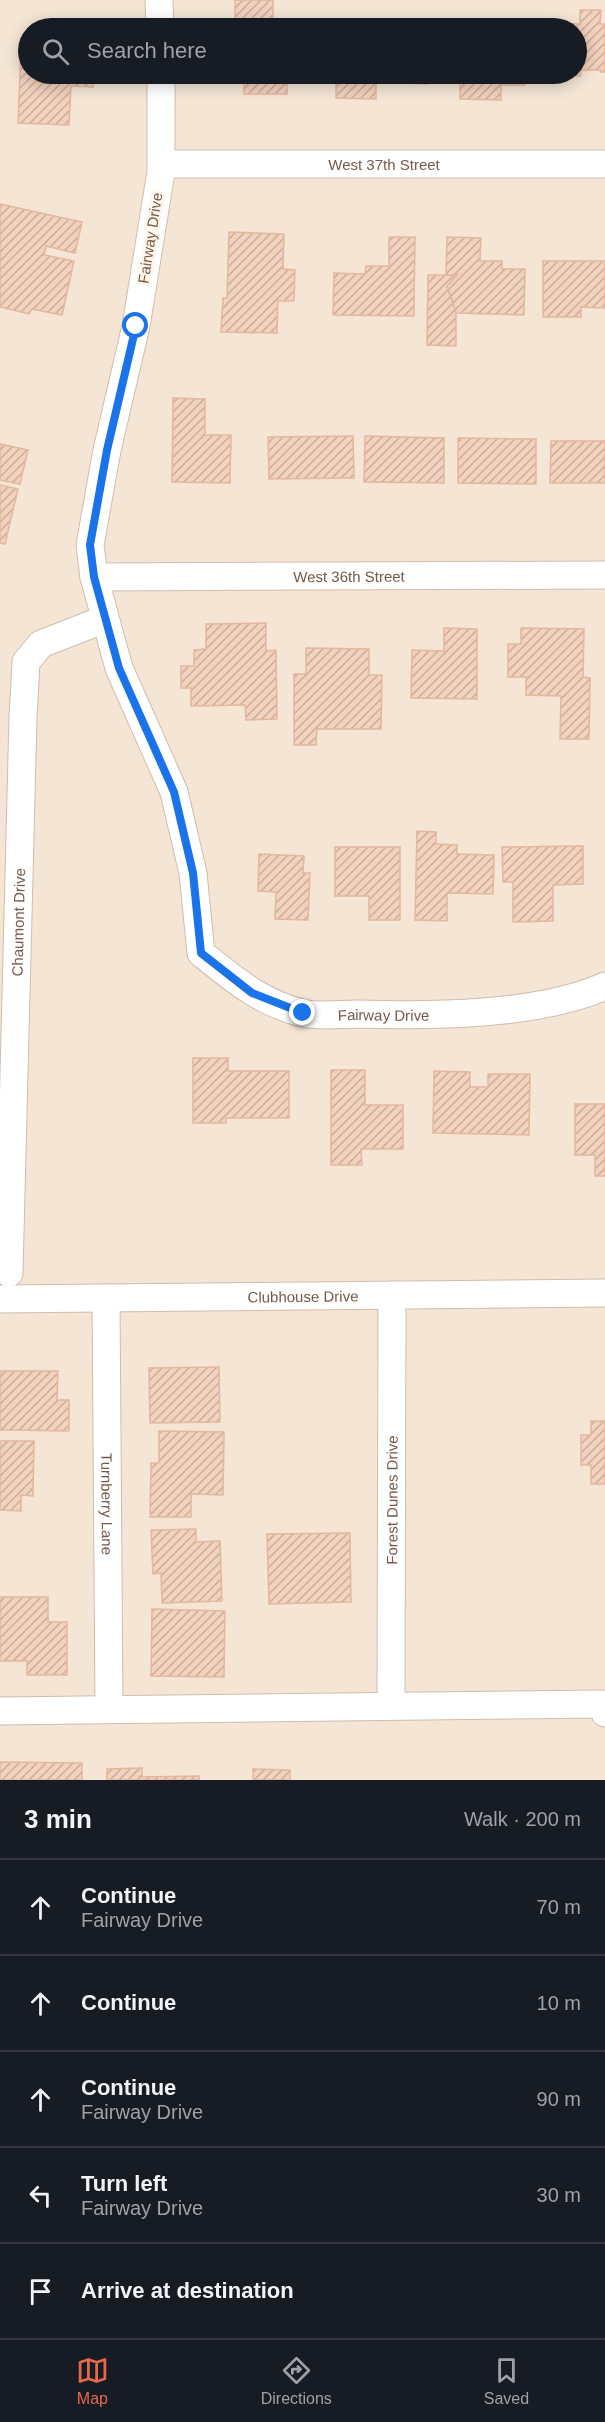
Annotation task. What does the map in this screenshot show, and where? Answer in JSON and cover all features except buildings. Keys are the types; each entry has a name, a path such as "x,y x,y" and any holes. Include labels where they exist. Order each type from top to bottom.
{"street":[{"path":"159,0 160,18"},
{"name":"Fairway Drive","path":"161,84 162,164 136,326 107,450 90,545 94,577 119,668 174,792 193,873 201,953 252,993 303,1013 380,1015 506,1010 583,996 605,986"},
{"name":"West 37th Street","path":"162,164 605,164"},
{"name":"West 36th Street","path":"94,577 605,575"},
{"name":"Chaumont Drive","path":"9,1273 26,662 41,644 105,619"},
{"name":"Clubhouse Drive","path":"0,1299 605,1293"},
{"name":"Forest Dunes Drive","path":"391,1706 392,1295"},
{"name":"Turnberry Lane","path":"106,1298 109,1709"},
{"path":"0,1711 391,1706 604,1707"}],"shaded area":[{"path":"0,0 605,0 605,1780 0,1780"}],"route":[{"path":"136,326 107,450 90,545 94,577 119,668 174,792 193,873 201,953 252,993 303,1013"}]}
